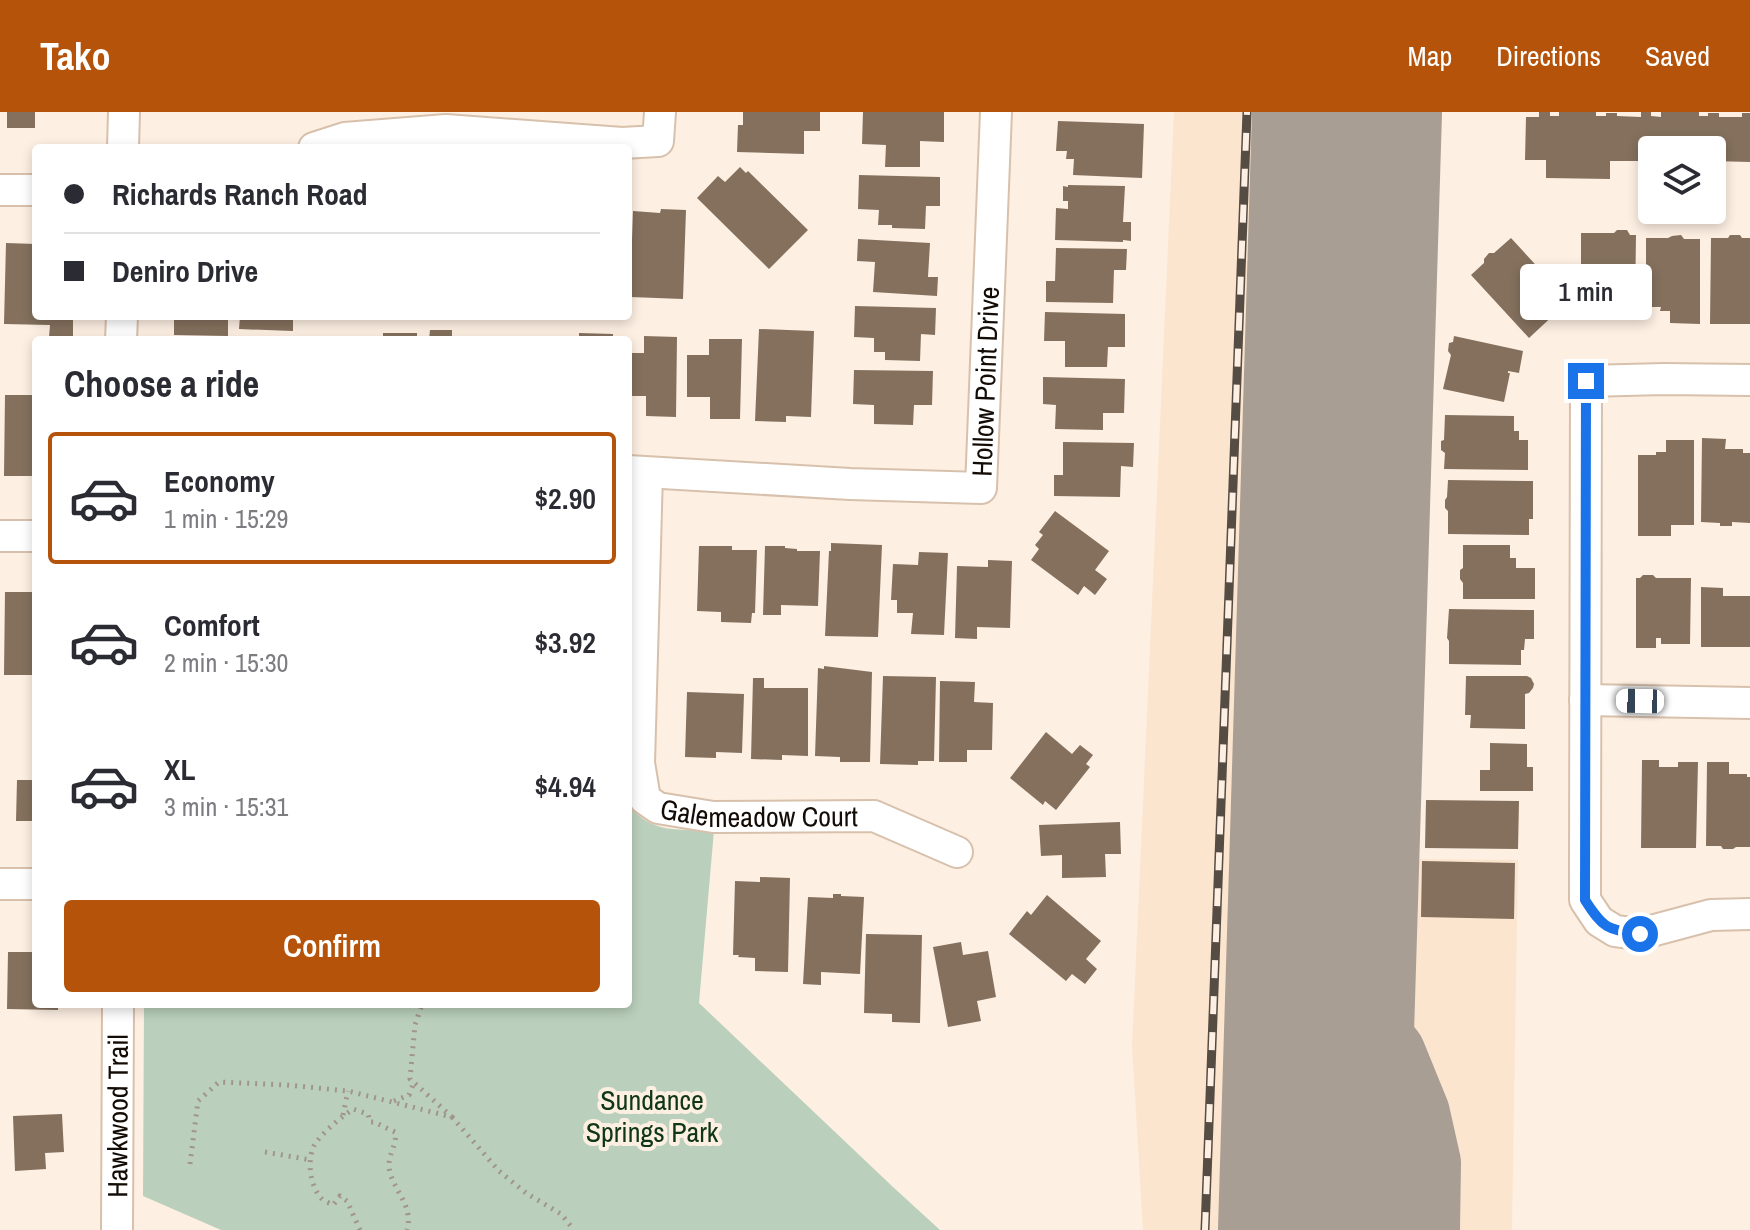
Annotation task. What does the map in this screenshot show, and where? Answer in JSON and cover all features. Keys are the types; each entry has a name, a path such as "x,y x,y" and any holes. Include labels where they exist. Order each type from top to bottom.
{"street":[{"path":"123,144 124,112"},
{"path":"319,144 342,125 622,143 658,141 660,112"},
{"name":"Hollow Point Drive","path":"637,472 981,488 996,112"},
{"path":"0,190 32,190"},
{"path":"1750,380 1586,381 1585,700 1585,900 1599,921 1615,931 1640,934 1711,915 1750,914"},
{"name":"Galemeadow Court","path":"637,472 639,763 645,799 658,808 713,817 874,816 957,852"},
{"path":"0,536 32,536"},
{"path":"1585,700 1750,703"},
{"path":"0,884 32,884"},
{"name":"Hawkwood Trail","path":"117,1230 118,1008"}],"path":[{"path":"421,1008 415,1025 410,1079 452,1117 499,1171 526,1193 561,1214 574,1230"},
{"path":"190,1164 198,1101 219,1082 348,1091 452,1117"},
{"path":"392,1102 409,1095 414,1082"},
{"path":"343,1115 348,1091"},
{"path":"360,1230 347,1201 340,1196 333,1205 322,1199 312,1181 313,1147 343,1115 353,1109 368,1114 370,1122 395,1132 396,1138 388,1157 391,1175 408,1209 407,1230"},
{"path":"265,1152 311,1160"}],"shaded area":[{"path":"1174,112 1420,112 1413,859 1518,860 1512,1230 1143,1230 1132,1047"}],"green space":[{"name":"Sundance Springs Park","path":"632,809 657,826 678,830 714,830 699,1003 940,1230 221,1230 143,1196 144,1008 632,1008"}],"building":[{"path":"7,112 35,112 35,128 7,128"},
{"path":"743,112 820,112 820,131 804,131 804,154 737,152 738,125 743,125"},
{"path":"863,112 944,112 944,142 920,141 920,167 885,167 886,145 862,144"},
{"path":"1539,112 1550,112 1550,116 1559,116 1559,112 1596,112 1596,116 1617,113 1617,116 1641,117 1641,112 1651,112 1651,116 1661,117 1661,112 1699,112 1699,116 1719,113 1719,117 1742,117 1742,113 1750,113 1750,162 1726,161 1726,136 1638,136 1638,161 1610,161 1610,179 1546,178 1546,160 1525,160 1526,117 1539,117"},
{"path":"1058,121 1144,124 1142,178 1073,175 1074,159 1066,159 1067,151 1056,151"},
{"path":"740,167 746,173 748,171 808,230 769,269 697,198 718,176 725,182"},
{"path":"859,175 940,177 940,206 926,206 925,229 878,225 879,210 858,209"},
{"path":"1063,186 1125,186 1123,222 1131,222 1131,241 1055,240 1056,208 1068,209 1068,201 1063,201"},
{"path":"661,209 686,210 683,299 632,297 633,211 660,213"},
{"path":"1627,230 1630,235 1636,235 1635,304 1615,304 1615,294 1581,296 1581,233 1614,233"},
{"path":"1681,235 1684,239 1700,239 1700,324 1670,323 1670,311 1660,311 1661,307 1646,307 1646,238"},
{"path":"1730,235 1750,238 1750,324 1710,324 1711,238 1728,238"},
{"path":"1511,238 1567,299 1529,338 1471,275 1484,263 1489,253 1494,253"},
{"path":"858,239 930,243 928,277 938,277 937,296 873,292 875,262 857,261"},
{"path":"6,243 32,244 32,320 73,320 73,336 49,336 50,325 4,324"},
{"path":"1056,248 1127,249 1126,270 1114,270 1113,303 1046,302 1046,281 1055,281"},
{"path":"855,306 936,308 935,335 921,334 920,361 885,360 885,352 874,352 874,338 854,337"},
{"path":"1045,312 1125,314 1125,347 1108,347 1107,367 1065,367 1065,341 1044,341"},
{"path":"174,320 228,320 228,336 174,335"},
{"path":"240,320 293,320 293,331 239,329"},
{"path":"759,329 814,331 811,417 786,416 786,422 755,421"},
{"path":"430,330 452,330 452,336 429,336"},
{"path":"383,333 417,333 417,336 383,336"},
{"path":"579,333 613,334 613,336 579,336"},
{"path":"644,336 677,337 676,417 646,416 646,396 632,396 632,353 644,353"},
{"path":"1454,336 1523,351 1519,373 1508,371 1504,402 1443,389 1451,355 1449,343 1453,342"},
{"path":"709,339 742,339 740,419 710,419 710,397 687,397 687,355 709,355"},
{"path":"854,370 933,371 932,405 914,405 913,425 874,424 874,405 853,404"},
{"path":"1043,377 1125,379 1124,413 1103,413 1103,430 1055,429 1056,405 1043,404"},
{"path":"5,395 32,395 32,476 4,476"},
{"path":"1445,415 1514,416 1514,431 1519,431 1519,440 1528,440 1528,470 1444,469 1445,453 1441,450 1441,441 1444,440"},
{"path":"1702,438 1726,439 1725,449 1743,449 1743,453 1750,453 1750,523 1732,522 1732,526 1720,526 1720,523 1701,522"},
{"path":"1666,440 1694,440 1694,525 1671,525 1671,536 1638,536 1638,455 1666,452"},
{"path":"1063,442 1134,443 1133,467 1121,466 1120,497 1054,496 1054,475 1063,475"},
{"path":"1448,480 1533,481 1533,519 1529,519 1529,535 1448,534 1445,500"},
{"path":"1055,511 1109,551 1095,570 1107,579 1095,595 1084,586 1078,595 1031,560 1039,549 1035,545 1043,535 1039,532"},
{"path":"831,543 882,545 878,637 825,636"},
{"path":"1463,545 1510,545 1510,558 1516,558 1516,568 1535,568 1535,599 1463,599 1460,570 1463,568"},
{"path":"699,546 757,550 755,613 752,613 751,623 721,622 721,612 697,611"},
{"path":"765,546 820,551 818,606 781,605 781,615 763,615"},
{"path":"919,552 948,553 944,635 911,634 913,613 897,613 897,600 891,600 893,564 918,565"},
{"path":"988,560 1012,561 1010,628 977,627 977,639 955,638 957,566 988,567"},
{"path":"1643,575 1691,578 1690,644 1661,644 1661,638 1656,638 1656,648 1636,648 1636,578"},
{"path":"1701,587 1723,588 1723,596 1750,596 1750,647 1701,647"},
{"path":"5,592 32,592 32,675 4,675"},
{"path":"1449,609 1534,610 1534,639 1525,639 1521,665 1449,664"},
{"path":"824,666 872,672 870,762 840,762 840,757 815,756 818,668 824,669"},
{"path":"883,676 936,677 934,761 918,761 918,765 880,764"},
{"path":"1466,676 1531,678 1533,688 1525,694 1525,729 1470,728 1471,715 1465,715"},
{"path":"753,678 764,678 764,688 808,688 808,756 782,755 782,760 751,759"},
{"path":"940,681 975,682 974,702 993,703 992,750 967,750 967,762 939,762"},
{"path":"687,692 744,694 742,753 716,752 716,758 685,757"},
{"path":"1046,732 1072,754 1080,745 1093,755 1086,764 1090,767 1056,810 1045,801 1043,805 1010,778"},
{"path":"1490,743 1527,744 1527,767 1533,767 1533,791 1480,791 1480,770 1490,770"},
{"path":"1642,760 1659,760 1659,767 1678,767 1678,762 1698,762 1696,848 1641,848"},
{"path":"1707,762 1729,762 1729,774 1747,774 1750,777 1750,847 1723,849 1721,846 1706,846"},
{"path":"17,780 32,780 32,821 16,821"},
{"path":"1426,800 1519,801 1518,849 1425,848"},
{"path":"1120,822 1121,854 1105,854 1106,877 1062,878 1062,855 1041,856 1039,825"},
{"path":"1422,861 1515,863 1514,919 1421,917"},
{"path":"760,877 790,878 788,972 755,971 755,958 733,955 735,881 760,882"},
{"path":"833,894 864,897 860,974 821,972 821,985 803,984 808,897 833,898"},
{"path":"1047,895 1101,941 1086,959 1097,969 1085,984 1072,974 1066,981 1009,934 1027,911 1031,915"},
{"path":"866,934 922,935 920,1023 892,1022 892,1014 864,1013"},
{"path":"961,942 963,955 988,951 996,997 977,1001 981,1021 948,1027 933,947"},
{"path":"8,952 32,952 32,1008 58,1010 7,1009"},
{"path":"62,1114 64,1152 45,1153 46,1169 15,1171 13,1116"}],"taxiway":[{"path":"1321,993 1358,1017 1388,1055 1412,1114 1423,1163 1422,1230"}],"runway":[{"path":"1313,1230 1347,112"}],"railway":[{"path":"1205,1230 1247,112"}],"route":[{"path":"1586,381 1585,900 1599,921 1615,931 1640,934"}]}
